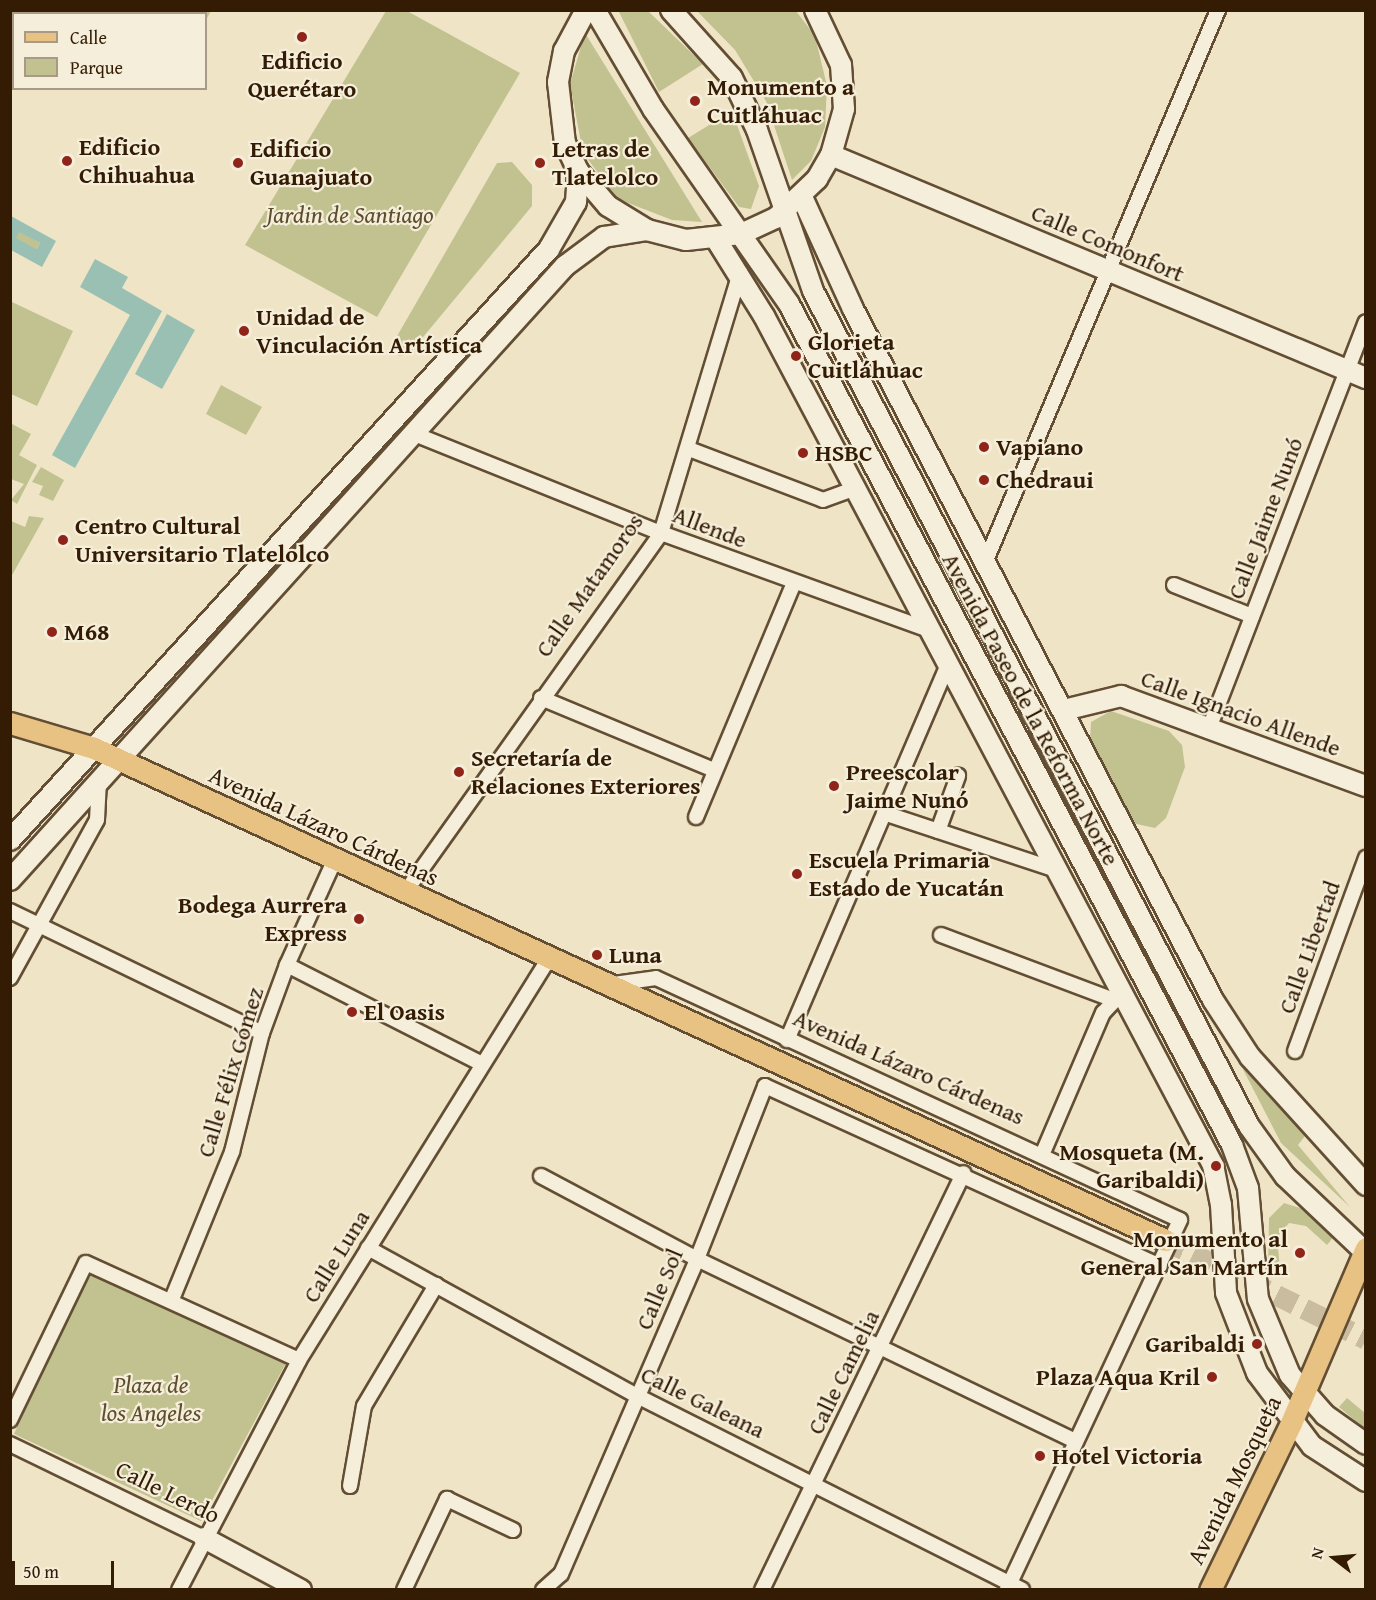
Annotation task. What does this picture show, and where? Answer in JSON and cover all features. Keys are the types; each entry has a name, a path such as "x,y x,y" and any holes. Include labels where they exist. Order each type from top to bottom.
{"main road":[{"path":"586,10 564,51 558,82 560,123 578,171 608,206 648,230 686,240 716,239 741,234 787,210 802,197 831,155 844,109 841,65 825,15"},
{"name":"Avenida Paseo de la Reforma Norte","path":"595,10 653,109 789,304 1232,1145 1248,1188 1258,1299 1281,1357 1304,1394 1365,1444"},
{"name":"Avenida Paseo de la Reforma Norte","path":"671,10 732,78 787,210 818,302 1249,1126 1285,1176 1365,1251"},
{"name":"Calle Comonfort","path":"831,155 1365,378"},
{"path":"10,840 549,249 576,202 578,171"},
{"name":"Avenida Paseo de la Reforma Norte","path":"802,197 853,309 987,558 1231,1031 1365,1185"},
{"path":"10,880 565,266 604,237 648,230"},
{"path":"716,239 740,273 1056,870 1116,997 1212,1166 1221,1205 1226,1293 1238,1333 1291,1423 1324,1456 1365,1481"},
{"name":"Calle Ignacio Allende","path":"1064,710 1121,696 1208,731 1365,786"},
{"name":"Avenida Lázaro Cárdenas","path":"10,723 94,748 550,957 614,984 1165,1240"},
{"name":"Avenida Mosqueta","path":"1210,1590 1291,1423 1365,1251"},
{"name":"Calle Lerdo","path":"204,1538 301,1590"}],"street":[{"path":"987,558 1112,273 1218,10"},
{"name":"Calle Matamoros","path":"406,891 541,698 661,533 689,449 740,273"},
{"name":"Calle Jaime Nunó","path":"1208,731 1345,369 1365,322"},
{"name":"Allende","path":"412,433 661,533 929,630"},
{"path":"689,449 823,500 854,489"},
{"path":"696,817 794,583"},
{"path":"1174,585 1252,616"},
{"path":"787,1040 948,664"},
{"path":"541,698 714,770"},
{"path":"938,831 958,776"},
{"path":"10,978 97,820 99,780"},
{"path":"884,813 1056,870"},
{"name":"Calle Libertad","path":"1294,1051 1365,858"},
{"name":"Calle Félix Gómez","path":"172,1299 232,1152 262,1033 287,965 335,859"},
{"path":"10,911 262,1033"},
{"path":"941,934 1116,997 1042,1155"},
{"name":"Calle Luna","path":"179,1590 204,1538 299,1360 550,957"},
{"path":"287,965 482,1064"},
{"name":"Avenida Lázaro Cárdenas","path":"614,984 656,978 1180,1220 1160,1266"},
{"name":"Calle Sol","path":"554,1590 698,1259 765,1086 964,1173"},
{"path":"964,1173 1160,1266 1076,1441 1013,1588"},
{"name":"Calle Camelia","path":"762,1590 964,1173"},
{"path":"541,1176 698,1259 1076,1441"},
{"name":"Calle Galeana","path":"368,1248 637,1396 815,1483 1013,1588"},
{"path":"10,1420 86,1263 172,1299 299,1360"},
{"path":"350,1486 364,1406 436,1285"},
{"name":"Calle Lerdo","path":"10,1444 204,1538"},
{"path":"404,1590 447,1499 513,1530"},
{"name":"Calle Sol","path":"543,1590 561,1574"}],"green space":[{"path":"211,10 207,18 207,12 144,11"},
{"path":"618,10 648,11 703,64 659,92"},
{"name":"Jardin de Santiago","path":"386,11 407,11 520,73 377,317 245,245"},
{"path":"697,11 796,11 815,36 827,86 825,127 811,161 792,180 766,101 735,50"},
{"path":"585,33 702,222 672,220 618,199 583,153 570,84"},
{"path":"732,111 759,186 751,209 739,207 688,138"},
{"path":"512,162 532,185 532,206 409,354 399,356 389,350 497,163"},
{"path":"19,231 40,243 37,249 15,238"},
{"path":"10,301 73,331 37,406 11,394"},
{"path":"221,385 262,407 246,435 206,414"},
{"path":"12,424 31,434 19,455 37,465 17,504 11,500 24,484 11,479"},
{"path":"41,467 64,480 53,501 39,495 43,486 32,482"},
{"path":"29,516 44,518 11,577 11,521 25,527"},
{"path":"1111,711 1169,731 1182,745 1185,767 1166,818 1155,828 1132,823 1090,743 1091,722"},
{"path":"1233,1050 1305,1136 1298,1145 1350,1207 1281,1143"},
{"path":"1284,1203 1303,1209 1335,1235 1327,1245 1306,1226 1289,1223 1277,1237 1280,1269 1268,1271 1269,1218"},
{"name":"Plaza de los Angeles","path":"87,1271 286,1363 201,1521 14,1434"},
{"path":"1347,1398 1365,1413 1365,1429 1339,1407"}],"water":[{"path":"11,216 56,241 42,267 11,250","holes":["19,232 40,243 37,249 16,238"]},
{"path":"95,259 128,277 122,288 162,311 75,468 52,455 130,315 80,287"},
{"path":"167,314 195,330 162,389 135,374"}],"tunnel":[{"path":"1165,1240 1366,1339"}],"place":[{"name":"Edificio Querétaro","path":"302,37"},
{"name":"Monumento a Cuitláhuac","path":"695,101"},
{"name":"Edificio Chihuahua","path":"67,161"},
{"name":"Edificio Guanajuato","path":"238,163"},
{"name":"Letras de Tlatelolco","path":"540,163"},
{"name":"Unidad de Vinculación Artística","path":"244,331"},
{"name":"Glorieta Cuitláhuac","path":"796,356"},
{"name":"Vapiano","path":"984,447"},
{"name":"HSBC","path":"803,453"},
{"name":"Chedraui","path":"984,480"},
{"name":"Centro Cultural Universitario Tlatelolco","path":"63,540"},
{"name":"M68","path":"52,632"},
{"name":"Secretaría de Relaciones Exteriores","path":"459,772"},
{"name":"Preescolar Jaime Nunó","path":"834,786"},
{"name":"Escuela Primaria Estado de Yucatán","path":"797,874"},
{"name":"Bodega Aurrera Express","path":"359,919"},
{"name":"Luna","path":"597,955"},
{"name":"El Oasis","path":"352,1012"},
{"name":"Mosqueta (M. Garibaldi)","path":"1216,1166"},
{"name":"Monumento al General San Martín","path":"1300,1253"},
{"name":"Garibaldi","path":"1257,1344"},
{"name":"Plaza Aqua Kril","path":"1212,1377"},
{"name":"Hotel Victoria","path":"1040,1456"}]}
